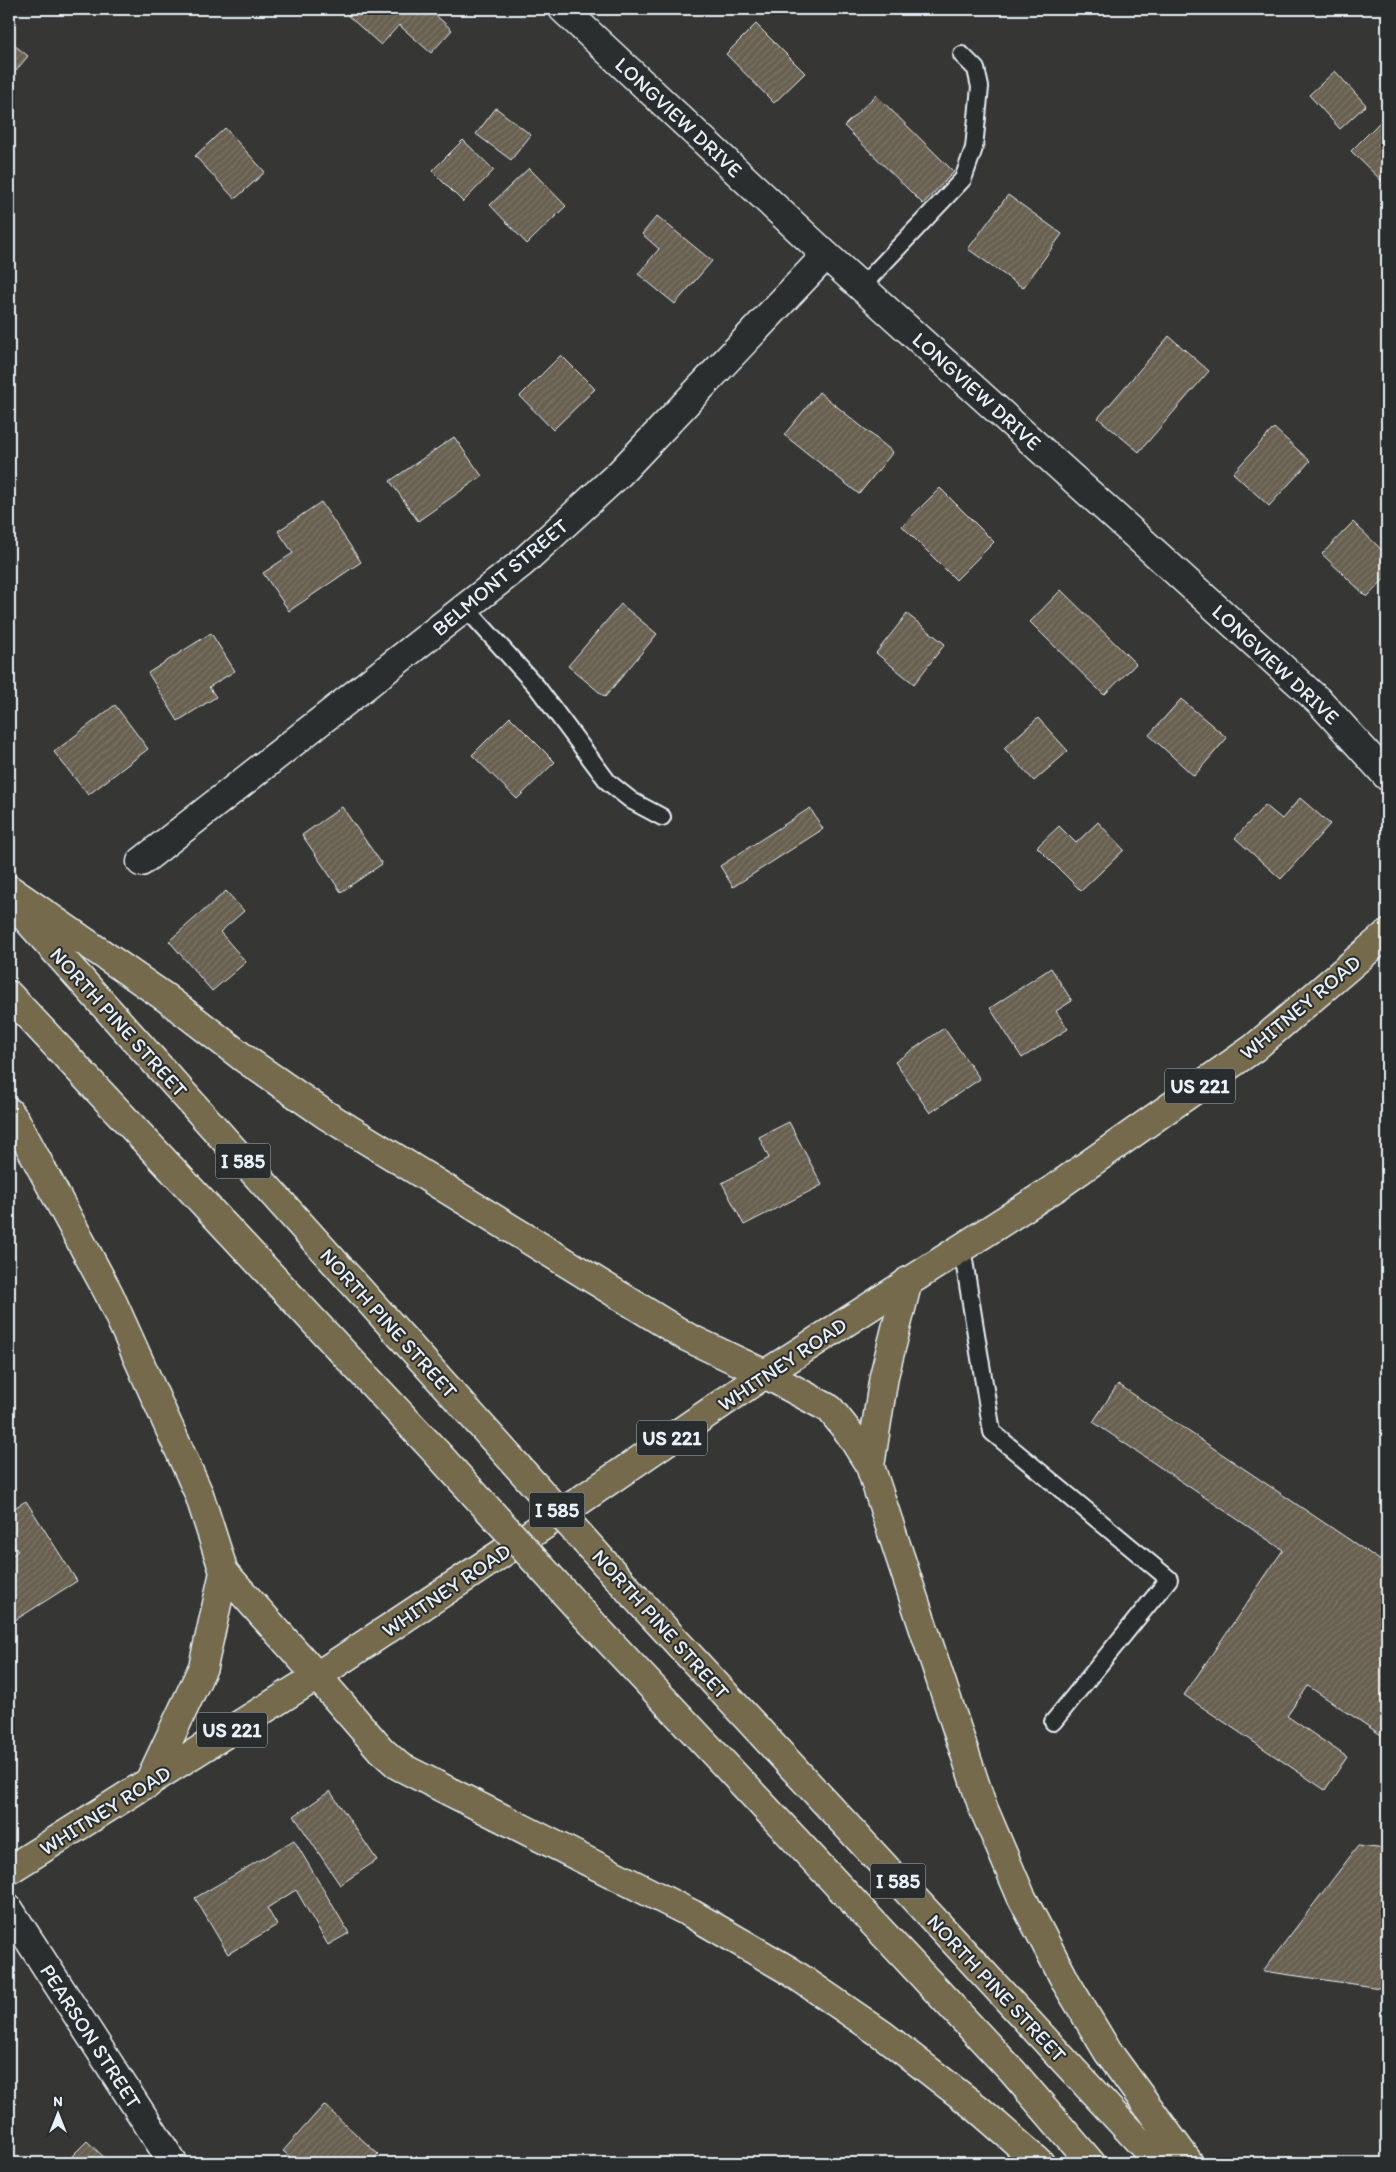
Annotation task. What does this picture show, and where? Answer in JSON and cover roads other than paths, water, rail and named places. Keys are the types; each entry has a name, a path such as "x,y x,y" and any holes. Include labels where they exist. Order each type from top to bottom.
{"main road":[{"path":"9,889 166,998 245,1059 326,1115 687,1338 765,1374 830,1409 850,1434 870,1466 982,1805 1021,1896 1067,1984 1108,2052 1189,2163"},
{"name":"NORTH PINE STREET","path":"9,900 636,1598 1159,2163"},
{"name":"WHITNEY ROAD","path":"9,1870 317,1676 537,1530 765,1374 1055,1188 1254,1048 1387,934"},
{"name":"I 585","path":"9,995 436,1452 592,1623 1013,2072 1091,2163"},
{"path":"9,1112 16,1121 109,1294 199,1494 224,1572 381,1750 399,1766 692,1914 790,1971 883,2035 977,2108 1040,2163"},
{"path":"870,1466 884,1376 908,1281"},
{"path":"148,1784 203,1666 224,1572"}],"street":[{"name":"LONGVIEW DRIVE","path":"563,9 826,255 1321,703 1387,776"},
{"name":"BELMONT STREET","path":"141,862 304,732 522,563 620,473 826,255"},
{"name":"PEARSON STREET","path":"9,1910 173,2163"}],"lane":[{"path":"861,287 963,180 974,148 980,87 976,69 962,55"},
{"path":"466,608 537,686 608,782 632,801 662,817"},
{"path":"962,1248 992,1432 1168,1579 1054,1722"}]}
